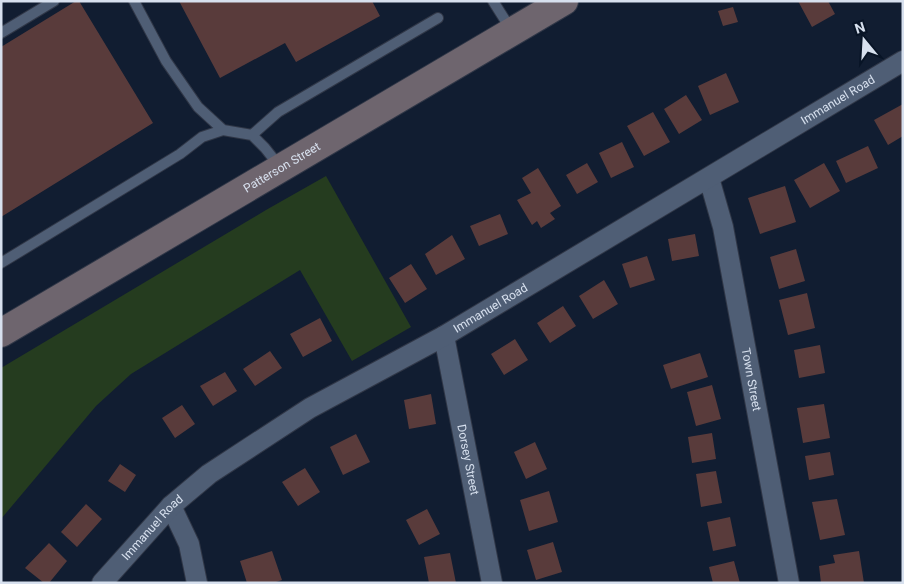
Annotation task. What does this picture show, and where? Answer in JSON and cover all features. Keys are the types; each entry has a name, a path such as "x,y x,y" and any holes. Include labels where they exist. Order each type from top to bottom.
{"main road":[{"name":"Patterson Street","path":"1,333 564,1"}],"street":[{"name":"Immanuel Road","path":"102,583 170,506 209,474 310,408 444,336 903,61"},
{"name":"Town Street","path":"709,178 723,227 789,583"},
{"name":"Dorsey Street","path":"444,336 492,583"},
{"path":"170,506 189,544 197,583"}],"lane":[{"path":"1,33 54,1"},
{"path":"134,1 166,61 198,108 223,130"},
{"path":"493,1 513,31"},
{"path":"252,135 278,112 438,18"},
{"path":"1,263 180,154 202,137 223,130 252,135 281,168"}],"green space":[{"path":"326,176 411,327 352,361 300,270 131,374 96,406 1,519 1,368"}],"building":[{"path":"76,1 79,1 153,123 1,217 1,47"},
{"path":"179,1 372,1 380,16 296,62 285,43 220,78"},
{"path":"798,1 828,1 835,14 812,27"},
{"path":"733,7 738,22 723,26 718,11"},
{"path":"726,73 739,102 710,115 698,86"},
{"path":"686,95 702,120 679,134 664,109"},
{"path":"903,104 903,136 888,145 874,120"},
{"path":"653,112 670,142 644,156 627,126"},
{"path":"622,142 634,167 611,178 599,153"},
{"path":"868,146 878,168 846,183 836,161"},
{"path":"587,163 598,182 577,194 566,175"},
{"path":"824,163 840,191 810,208 794,180"},
{"path":"538,168 561,206 550,213 555,219 541,228 537,221 532,225 517,200 531,193 522,178"},
{"path":"785,186 796,222 760,234 748,198"},
{"path":"500,214 508,234 479,246 470,226"},
{"path":"695,234 699,256 672,261 668,239"},
{"path":"452,235 465,259 436,275 425,254"},
{"path":"796,249 805,281 779,289 770,257"},
{"path":"647,256 655,280 630,288 622,264"},
{"path":"411,264 427,289 405,303 389,278"},
{"path":"604,280 618,304 593,319 579,296"},
{"path":"807,293 815,328 788,335 779,300"},
{"path":"563,306 576,326 550,343 537,323"},
{"path":"320,318 332,341 303,357 290,334"},
{"path":"515,339 528,360 504,375 491,354"},
{"path":"820,345 825,373 799,378 794,350"},
{"path":"270,351 282,368 255,386 243,369"},
{"path":"700,353 708,377 671,389 663,365"},
{"path":"225,372 237,391 213,406 200,386"},
{"path":"712,385 721,419 696,426 687,392"},
{"path":"431,394 436,424 409,429 404,400"},
{"path":"824,404 830,438 803,443 797,408"},
{"path":"182,405 195,424 175,438 162,418"},
{"path":"712,433 716,459 692,463 688,437"},
{"path":"356,434 370,462 343,475 330,447"},
{"path":"535,442 547,469 526,479 514,452"},
{"path":"830,452 834,475 809,480 805,456"},
{"path":"120,464 136,475 125,492 108,481"},
{"path":"305,468 320,492 298,506 282,482"},
{"path":"716,471 722,503 701,507 696,474"},
{"path":"549,491 558,522 529,531 520,500"},
{"path":"837,499 845,535 820,540 812,502"},
{"path":"86,504 102,519 77,547 61,532"},
{"path":"427,509 440,534 419,545 406,520"},
{"path":"730,517 736,546 713,551 707,522"},
{"path":"553,542 562,572 536,580 527,550"},
{"path":"49,543 67,561 49,583 44,583 25,568"},
{"path":"272,551 282,580 273,583 247,583 240,561"},
{"path":"859,551 864,583 821,583 819,566 835,563 833,555"},
{"path":"450,553 456,583 429,583 424,557"},
{"path":"734,561 740,583 713,583 709,567"}]}
